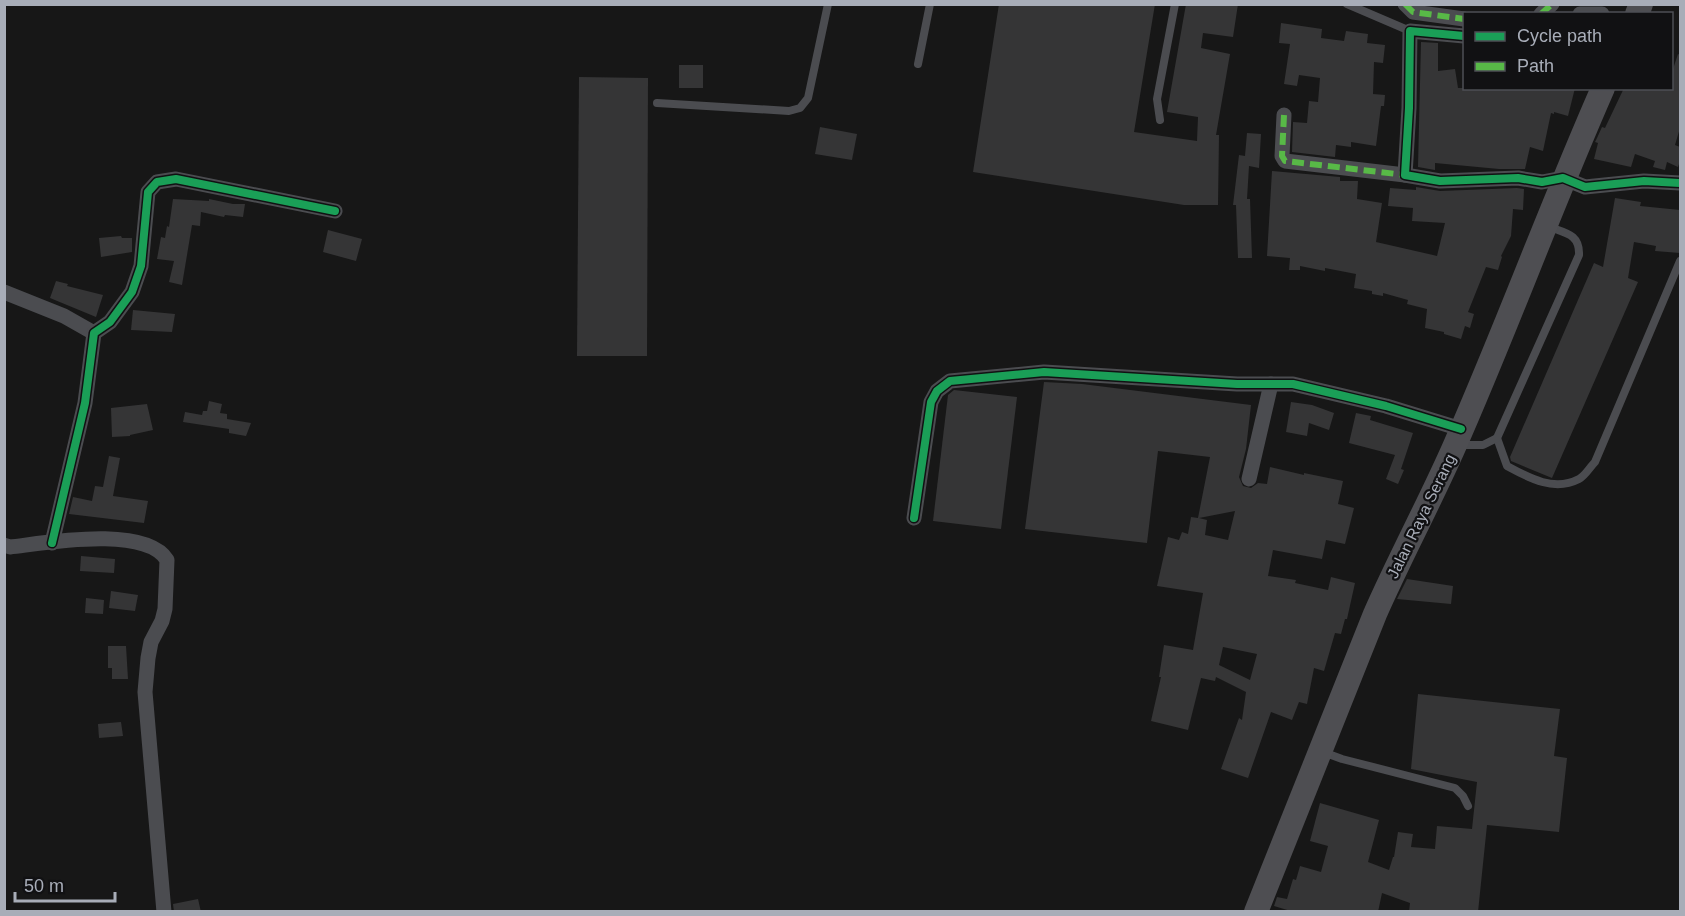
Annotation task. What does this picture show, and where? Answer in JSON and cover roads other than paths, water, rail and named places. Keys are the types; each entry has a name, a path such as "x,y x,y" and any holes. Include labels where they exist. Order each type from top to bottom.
{"highway":[{"name":"Jalan Raya Serang","path":"1256,912 1397,565 1458,437 1546,226 1563,178 1602,90"}],"street":[{"path":"1405,4 1413,12 1463,19"},
{"path":"1405,175 1410,32 1463,36"},
{"path":"1284,115 1282,156 1285,161 1440,181 1518,178 1542,182 1563,178 1585,187 1644,182 1680,183"},
{"path":"52,543 85,403 94,333 110,322 132,292 141,266 148,192 156,182 176,179 335,211"},
{"path":"4,292 64,316 94,333"},
{"path":"914,518 931,402 936,391 950,381 1044,372 1237,384 1293,384 1386,406 1458,437"},
{"path":"1249,479 1271,384"},
{"path":"4,545 10,547 108,538 159,550 167,560 165,609 149,650 146,692 164,912"}],"lane":[{"path":"657,103 789,111 800,108 808,98 828,4"},
{"path":"918,64 930,4"},
{"path":"1160,120 1157,99 1175,4"},
{"path":"1347,4 1410,32"},
{"path":"1458,437 1483,445 1497,438 1579,255 1580,245 1575,238 1546,226"},
{"path":"1497,438 1507,466 1530,479 1557,485 1580,479 1595,462 1680,261"},
{"path":"1321,752 1455,788 1463,796 1468,806"}]}
